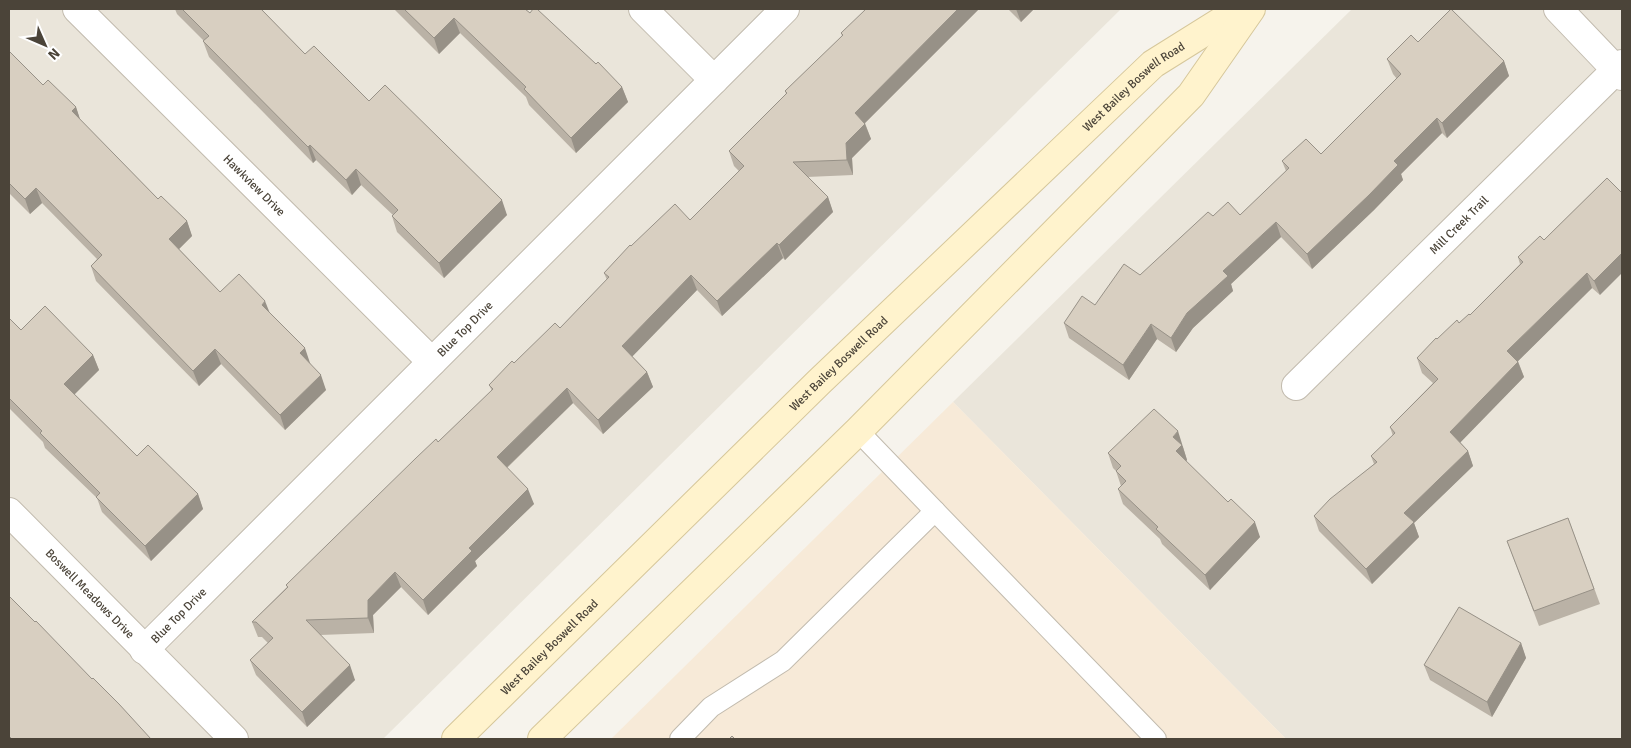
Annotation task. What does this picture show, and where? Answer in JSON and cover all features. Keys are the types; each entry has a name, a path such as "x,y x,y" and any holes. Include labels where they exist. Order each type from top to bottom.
{"main road":[{"name":"West Bailey Boswell Road","path":"456,739 819,382 1154,64 1241,9"},
{"path":"542,739 858,431 1191,95 1251,9"}],"street":[{"name":"Hawkview Drive","path":"77,9 432,362"},
{"path":"643,9 714,80"},
{"name":"Blue Top Drive","path":"144,650 785,9"},
{"path":"1558,9 1620,70"},
{"name":"Mill Creek Trail","path":"1296,386 1620,70"},
{"name":"Boswell Meadows Drive","path":"9,512 234,739"}],"lane":[{"path":"858,431 1156,739"},
{"path":"680,739 711,708 783,661 935,511"}],"shaded area":[{"path":"9,9 1121,9 383,739 9,739"},
{"path":"1352,9 1622,9 1622,739 1286,739 953,402"},
{"path":"953,402 1286,739 611,739"}],"building":[{"path":"182,9 261,9 305,54 314,46 369,101 385,85 502,200 439,263 392,216 398,210 356,169 346,180 310,145 308,147 203,41 209,36"},
{"path":"404,9 525,9 530,13 533,9 537,9 596,64 598,62 622,87 571,138 524,89 526,87 454,18 434,38"},
{"path":"866,9 958,9 855,113 865,124 846,143 847,160 793,162 828,197 779,245 777,243 717,301 691,275 622,346 647,372 598,420 567,388 497,457 528,489 469,548 472,551 423,600 395,572 368,600 368,618 306,620 350,665 302,712 250,660 273,638 256,622 252,622 288,587 286,585 416,458 436,439 438,442 493,389 489,385 512,361 514,363 555,323 560,328 609,277 604,273 630,245 675,204 690,220 744,166 729,151 787,93 785,91 843,35 841,33"},
{"path":"1451,9 1504,61 1442,123 1437,118 1394,161 1398,165 1307,254 1276,222 1223,271 1228,276 1187,313 1171,338 1151,324 1123,365 1064,323 1082,296 1095,305 1124,264 1140,275 1208,212 1213,216 1228,202 1240,215 1289,168 1282,161 1306,139 1321,154 1401,74 1387,59 1411,35 1418,42"},
{"path":"9,51 43,85 48,80 76,107 72,111 158,199 161,196 187,221 169,239 220,292 239,274 265,301 262,305 305,348 300,353 321,375 280,415 215,349 193,371 91,266 102,255 36,188 25,199 9,183"},
{"path":"1607,178 1622,193 1622,253 1594,281 1587,273 1507,351 1518,362 1450,432 1468,451 1404,513 1414,522 1366,569 1314,516 1330,499 1377,462 1371,456 1395,433 1390,427 1438,379 1417,358 1457,320 1459,323 1470,315 1523,262 1518,257 1540,236 1544,240"},
{"path":"45,306 93,355 64,384 137,456 148,445 198,494 145,546 96,497 100,493 40,433 42,431 9,398 9,318 21,330"},
{"path":"1154,409 1178,431 1173,437 1182,445 1176,451 1228,502 1231,499 1255,522 1205,575 1156,529 1158,527 1118,489 1126,481 1116,471 1121,466 1108,453"},
{"path":"1568,518 1594,589 1534,611 1507,541"},
{"path":"9,596 119,704 151,739 12,739 9,736"},
{"path":"1459,607 1521,643 1487,702 1424,665"}]}
